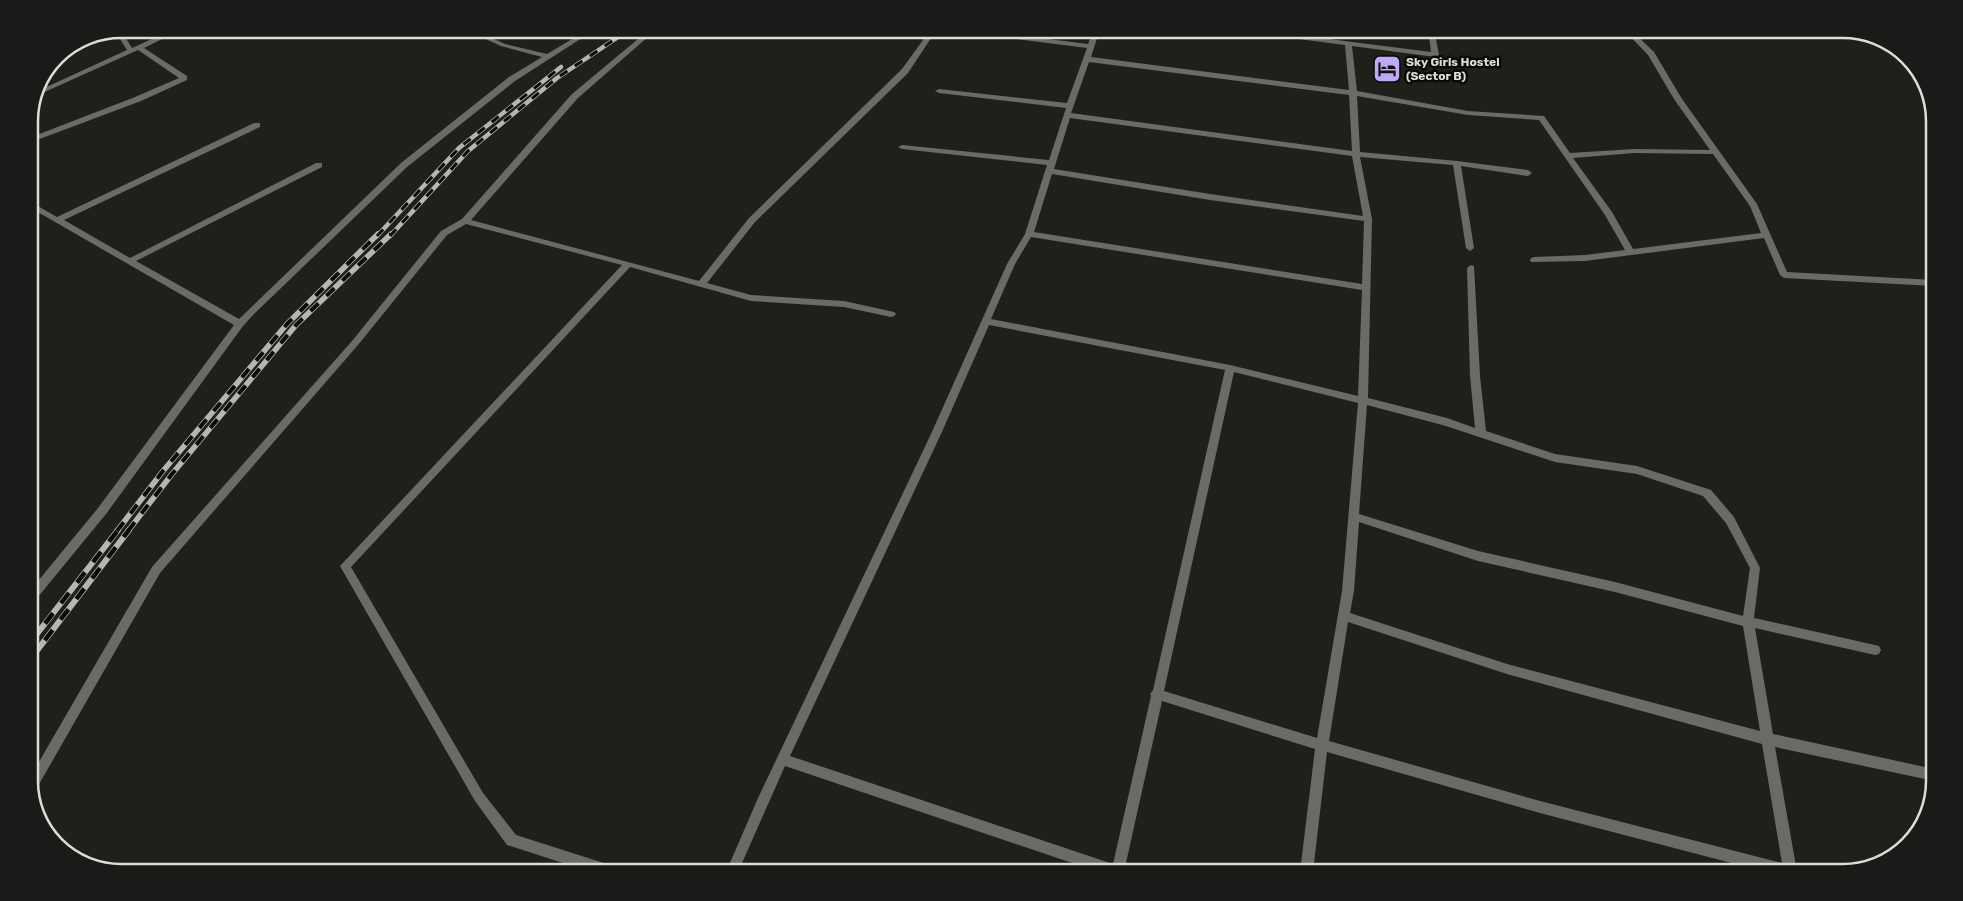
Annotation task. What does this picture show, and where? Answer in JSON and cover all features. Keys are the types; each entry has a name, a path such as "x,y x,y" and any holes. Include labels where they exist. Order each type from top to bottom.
{"street":[{"path":"38,138 138,99 184,78 135,49 124,38"},
{"path":"43,91 159,38"},
{"path":"488,38 503,45 549,57"},
{"path":"38,589 102,511 240,324 404,165 512,79 579,38"},
{"path":"38,775 156,570 355,343 444,233 465,221 575,96 643,38"},
{"path":"701,284 752,220 905,71 928,38"},
{"path":"1026,38 1091,46"},
{"path":"736,864 782,759 936,434 1011,264 1029,234 1068,110 1094,38"},
{"path":"1303,38 1435,55 1432,38"},
{"path":"1635,38 1651,54 1678,99 1754,206 1784,275 1925,283"},
{"path":"1307,864 1322,746 1344,616 1363,400 1368,219 1356,154 1348,44"},
{"path":"1086,59 1353,93 1468,113 1541,118 1609,214 1631,252"},
{"path":"939,91 1356,154 1457,163 1528,173"},
{"path":"57,220 257,125"},
{"path":"902,147 1050,167 1210,197 1368,219"},
{"path":"1567,156 1634,151 1716,152"},
{"path":"1457,163 1470,248"},
{"path":"130,262 319,165"},
{"path":"38,209 240,324"},
{"path":"465,221 751,298 844,304 892,314"},
{"path":"1029,234 1367,288"},
{"path":"1534,260 1585,258 1766,235"},
{"path":"586,864 512,840 479,797 345,566 628,264"},
{"path":"1471,268 1475,376 1481,434"},
{"path":"985,321 1230,368 1448,422 1555,458 1637,470 1707,493 1730,520 1755,568 1748,622 1789,864"},
{"path":"1120,864 1230,368"},
{"path":"1354,517 1478,556 1614,587 1748,622 1875,650"},
{"path":"1344,616 1507,669 1767,739 1926,773"},
{"path":"1156,694 1322,746 1540,807 1759,864"},
{"path":"782,759 1094,864"}],"railway":[{"path":"390,236 468,151 557,78 617,38"},
{"path":"377,236 459,148 561,67"},
{"path":"117,531 163,471 287,324 378,234"},
{"path":"128,531 172,474 296,325 391,234"},
{"path":"38,632 118,530"},
{"path":"38,649 129,530"}],"place":[{"name":"Sky Girls Hostel (Sector B)","path":"1387,69"}]}
